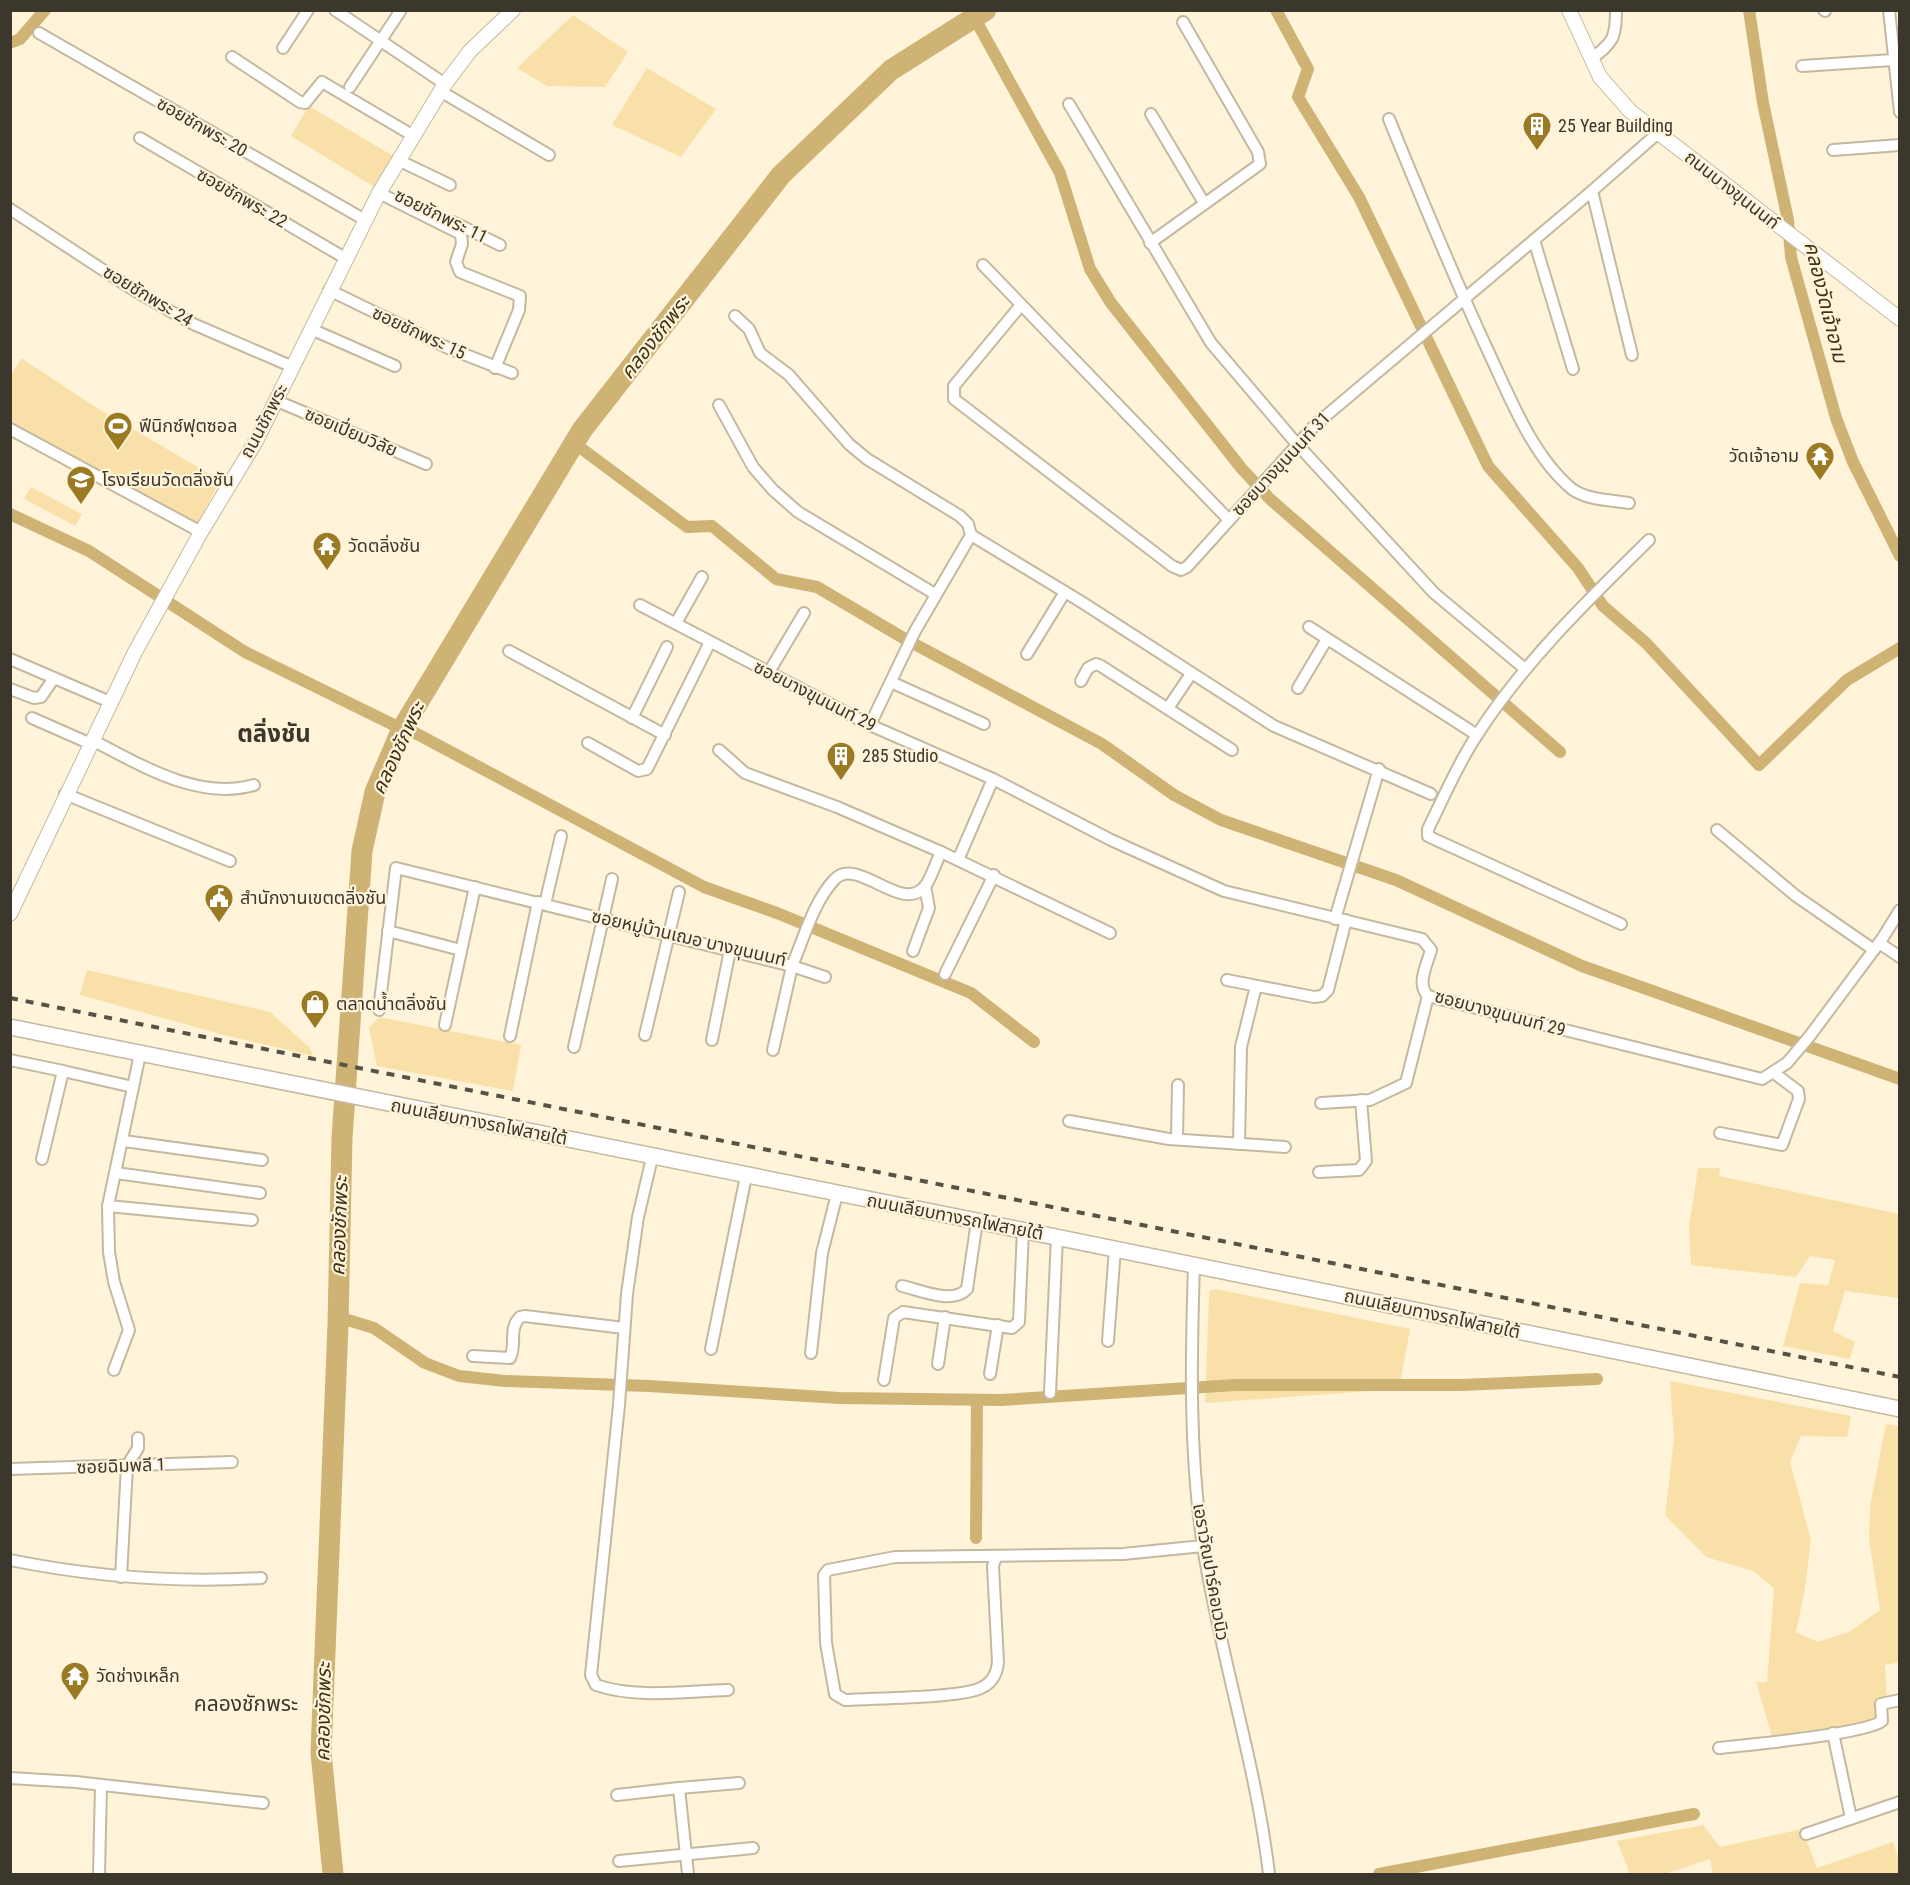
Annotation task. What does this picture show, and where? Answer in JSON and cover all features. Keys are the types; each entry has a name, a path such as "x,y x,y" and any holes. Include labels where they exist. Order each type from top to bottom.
{"main road":[{"name":"ถนนเลียบทางรถไฟสายใต้","path":"10,1027 652,1158 1023,1230 1899,1409"}],"street":[{"path":"283,48 308,10"},
{"path":"335,10 443,88 549,155"},
{"path":"350,87 401,10"},
{"name":"ถนนบางขุนนนท์","path":"1569,10 1591,59 1608,88 1630,111 1899,319"},
{"path":"1591,59 1609,45 1615,37 1616,10"},
{"path":"1889,10 1899,112"},
{"name":"ถนนชักพระ","path":"10,915 110,702 201,532 256,441 329,290 381,190 412,135 443,88 470,51 508,12"},
{"path":"1150,243 1257,168 1260,159 1183,22"},
{"name":"ซอยชักพระ 20","path":"39,33 365,220"},
{"path":"1802,66 1895,54"},
{"path":"232,57 300,102 305,103 322,82 412,135"},
{"path":"1069,104 1211,343 1296,443 1434,593 1526,669"},
{"path":"1151,114 1204,203"},
{"path":"1389,118 1464,299 1517,413 1554,468 1570,487 1581,495 1629,503"},
{"name":"ซอยบางขุนนนท์ 31","path":"1021,305 954,386 954,399 1178,569 1187,567 1296,443 1658,133"},
{"name":"ซอยชักพระ 22","path":"140,138 345,258"},
{"path":"1833,150 1899,144"},
{"path":"398,160 450,185"},
{"path":"381,190 456,230 463,237 456,262 460,272 516,292 520,296 519,310 495,368"},
{"name":"ซอยชักพระ 11","path":"381,190 500,245"},
{"path":"1593,191 1632,355"},
{"name":"ซอยชักพระ 24","path":"10,209 132,289 191,323 293,367"},
{"path":"1534,240 1573,369"},
{"path":"983,265 1229,520"},
{"name":"ซอยชักพระ 15","path":"329,290 495,368 512,373"},
{"path":"735,316 749,329 760,353 789,375 849,444 867,459 960,516 968,524 971,535 1065,592 1274,726 1379,769 1431,794"},
{"path":"311,329 395,366"},
{"name":"ซอยเปี่ยมวิลัย","path":"276,401 426,464"},
{"path":"719,405 753,468 798,512 935,594"},
{"path":"10,429 201,532"},
{"path":"870,725 935,594 971,535"},
{"path":"1621,924 1428,836 1428,828 1454,773 1477,735 1526,669 1586,601 1649,540"},
{"path":"676,623 702,577"},
{"path":"1027,654 1065,592"},
{"name":"ซอยบางขุนนนท์ 29","path":"640,605 870,725 993,779 1111,840 1224,891 1426,942 1431,950 1422,987 1428,996 1762,1079 1774,1073"},
{"path":"769,672 804,613"},
{"path":"1309,627 1477,735"},
{"path":"1298,688 1327,639"},
{"path":"588,743 643,772 651,766 710,642"},
{"path":"632,718 667,647"},
{"path":"509,651 665,735"},
{"path":"10,659 110,702"},
{"path":"1081,681 1088,668 1096,664 1232,750"},
{"path":"1168,708 1191,674"},
{"path":"10,689 34,698 41,697 54,678"},
{"path":"891,682 984,724"},
{"path":"32,717 151,770 210,789 239,789 254,785"},
{"path":"718,750 745,772 837,807 994,875 1110,933"},
{"path":"1227,980 1314,997 1322,996 1328,990 1341,920 1379,769"},
{"path":"958,860 993,779"},
{"path":"65,794 230,861"},
{"path":"1717,830 1796,896 1876,946 1899,957"},
{"path":"510,1036 541,903 561,836"},
{"path":"913,951 929,908 925,886 941,852"},
{"name":"ซอยหมู่บ้านเฌอ บางขุนนนท์","path":"388,931 396,868 602,917 792,966 818,903 834,879 843,874 856,874 905,895 915,894 925,886"},
{"path":"945,974 994,875"},
{"path":"574,1047 612,879"},
{"path":"445,1025 475,887"},
{"path":"645,1035 678,892"},
{"path":"1720,1133 1782,1145 1798,1099 1798,1091 1774,1073 1787,1063 1809,1036 1876,946 1899,910"},
{"path":"379,1010 388,931 461,950"},
{"path":"712,1040 730,950"},
{"path":"773,1050 792,966 825,977"},
{"path":"1239,1144 1241,1047 1256,986"},
{"path":"1321,1103 1370,1100 1406,1083 1428,996"},
{"path":"114,1370 129,1330 114,1282 109,1252 108,1206 142,1055"},
{"path":"10,1060 133,1087"},
{"path":"42,1159 63,1071"},
{"path":"1178,1085 1178,1140"},
{"path":"1319,1172 1359,1170 1364,1166 1366,1161 1362,1100"},
{"path":"1069,1121 1178,1140 1285,1147"},
{"path":"124,1141 262,1160"},
{"path":"652,1158 638,1217 624,1328 622,1374 591,1676 596,1685 610,1690 642,1692 728,1690"},
{"path":"116,1173 260,1193"},
{"path":"711,1349 746,1176"},
{"path":"811,1353 822,1253 837,1194"},
{"path":"108,1206 252,1220"},
{"path":"902,1286 953,1297 963,1294 967,1289 977,1221"},
{"path":"884,1380 894,1318 897,1315 910,1311 1012,1328 1019,1322 1023,1230"},
{"path":"1050,1393 1055,1335 1057,1237"},
{"path":"1108,1341 1115,1249"},
{"name":"เอราวัณปาร์คอเวนิว","path":"1194,1265 1191,1393 1203,1546 1260,1808 1269,1875"},
{"path":"473,1356 510,1358 513,1352 513,1326 520,1317 624,1328"},
{"path":"938,1364 945,1317"},
{"path":"990,1374 998,1325"},
{"path":"120,1577 127,1466 138,1448 138,1438"},
{"name":"ซอยฉิมพลี 1","path":"10,1469 232,1462"},
{"path":"996,1557 993,1566 998,1662 997,1673 989,1683 980,1689 955,1693 845,1700 835,1694 826,1643 824,1575 828,1570 895,1557 1123,1554 1203,1546"},
{"path":"10,1560 120,1577 197,1581 261,1578"},
{"path":"1719,1748 1833,1733 1879,1724 1882,1717 1881,1704 1899,1700"},
{"path":"1833,1733 1851,1818"},
{"path":"10,1778 101,1785 263,1803"},
{"path":"617,1795 740,1783"},
{"path":"99,1875 101,1785"},
{"path":"679,1788 688,1875"},
{"path":"1806,1834 1899,1802"},
{"path":"619,1861 753,1848"}],"shaded area":[{"path":"573,15 628,52 605,87 547,86 517,68"},
{"path":"647,68 716,109 681,157 612,125"},
{"path":"309,106 393,156 376,188 291,136"},
{"name":"ฟีนิกซ์ฟุตซอล","path":"21,358 97,408 220,480 198,524 11,424 11,376"},
{"path":"31,487 82,514 75,526 24,499"},
{"path":"87,970 270,1012 310,1048 313,1056 224,1035 80,995"},
{"path":"379,1017 521,1045 513,1091 377,1066 369,1028"},
{"path":"1698,1168 1720,1168 1719,1176 1899,1214 1899,1298 1845,1291 1833,1331 1855,1342 1850,1359 1783,1346 1800,1283 1828,1285 1835,1260 1810,1256 1796,1277 1691,1265 1689,1227"},
{"path":"1216,1289 1410,1329 1399,1389 1205,1403 1209,1291"},
{"path":"1670,1381 1851,1416 1847,1437 1801,1436 1790,1462 1811,1540 1805,1588 1796,1632 1818,1642 1849,1632 1880,1610 1869,1539 1870,1506 1886,1424 1899,1426 1900,1662 1885,1665 1888,1721 1772,1737 1756,1682 1767,1682 1774,1588 1753,1571 1706,1557 1665,1515 1674,1440"},
{"path":"1703,1825 1720,1847 1802,1829 1817,1868 1893,1842 1899,1861 1899,1874 1713,1874 1710,1859 1665,1874 1630,1874 1617,1841"}],"waterway":[{"path":"10,43 20,39 45,10"},
{"name":"คลองชักพระ","path":"333,1874 321,1753 338,1324 342,1138 362,851 375,792 402,729 582,430 781,175 891,70 986,10"},
{"path":"1276,10 1308,69 1298,97 1359,197 1488,466 1578,568 1603,606 1646,643 1759,765 1847,680 1900,648"},
{"name":"คลองวัดเจ้าอาม","path":"1749,10 1763,103 1788,220 1791,257 1836,418 1853,462 1900,556"},
{"path":"974,17 1060,173 1090,269 1111,303 1242,469 1270,499 1560,752"},
{"path":"574,443 687,527 712,526 776,579 817,587 905,639 1102,744 1174,795 1221,820 1396,880 1582,966 1900,1079"},
{"path":"10,514 89,551 245,652 402,729"},
{"path":"404,727 704,887 777,913 971,993 1034,1042"},
{"path":"338,1317 374,1328 425,1363 459,1376 505,1381 649,1386 839,1398 1001,1400 1235,1385 1461,1385 1597,1379"},
{"path":"976,1538 977,1400"},
{"path":"1379,1874 1694,1814"}],"railway":[{"path":"10,998 1900,1377"}],"place":[{"name":"25 Year Building","path":"1537,152"},
{"name":"ฟีนิกซ์ฟุตซอล","path":"118,452"},
{"name":"วัดเจ้าอาม","path":"1820,482"},
{"name":"โรงเรียนวัดตลิ่งชัน","path":"81,506"},
{"name":"วัดตลิ่งชัน","path":"327,572"},
{"name":"285 Studio","path":"841,782"},
{"name":"สำนักงานเขตตลิ่งชัน","path":"219,924"},
{"name":"ตลาดน้ำตลิ่งชัน","path":"315,1030"},
{"name":"วัดช่างเหล็ก","path":"75,1702"}],"district":[{"name":"ตลิ่งชัน","path":"274,734"},
{"name":"คลองชักพระ","path":"246,1704"}]}
